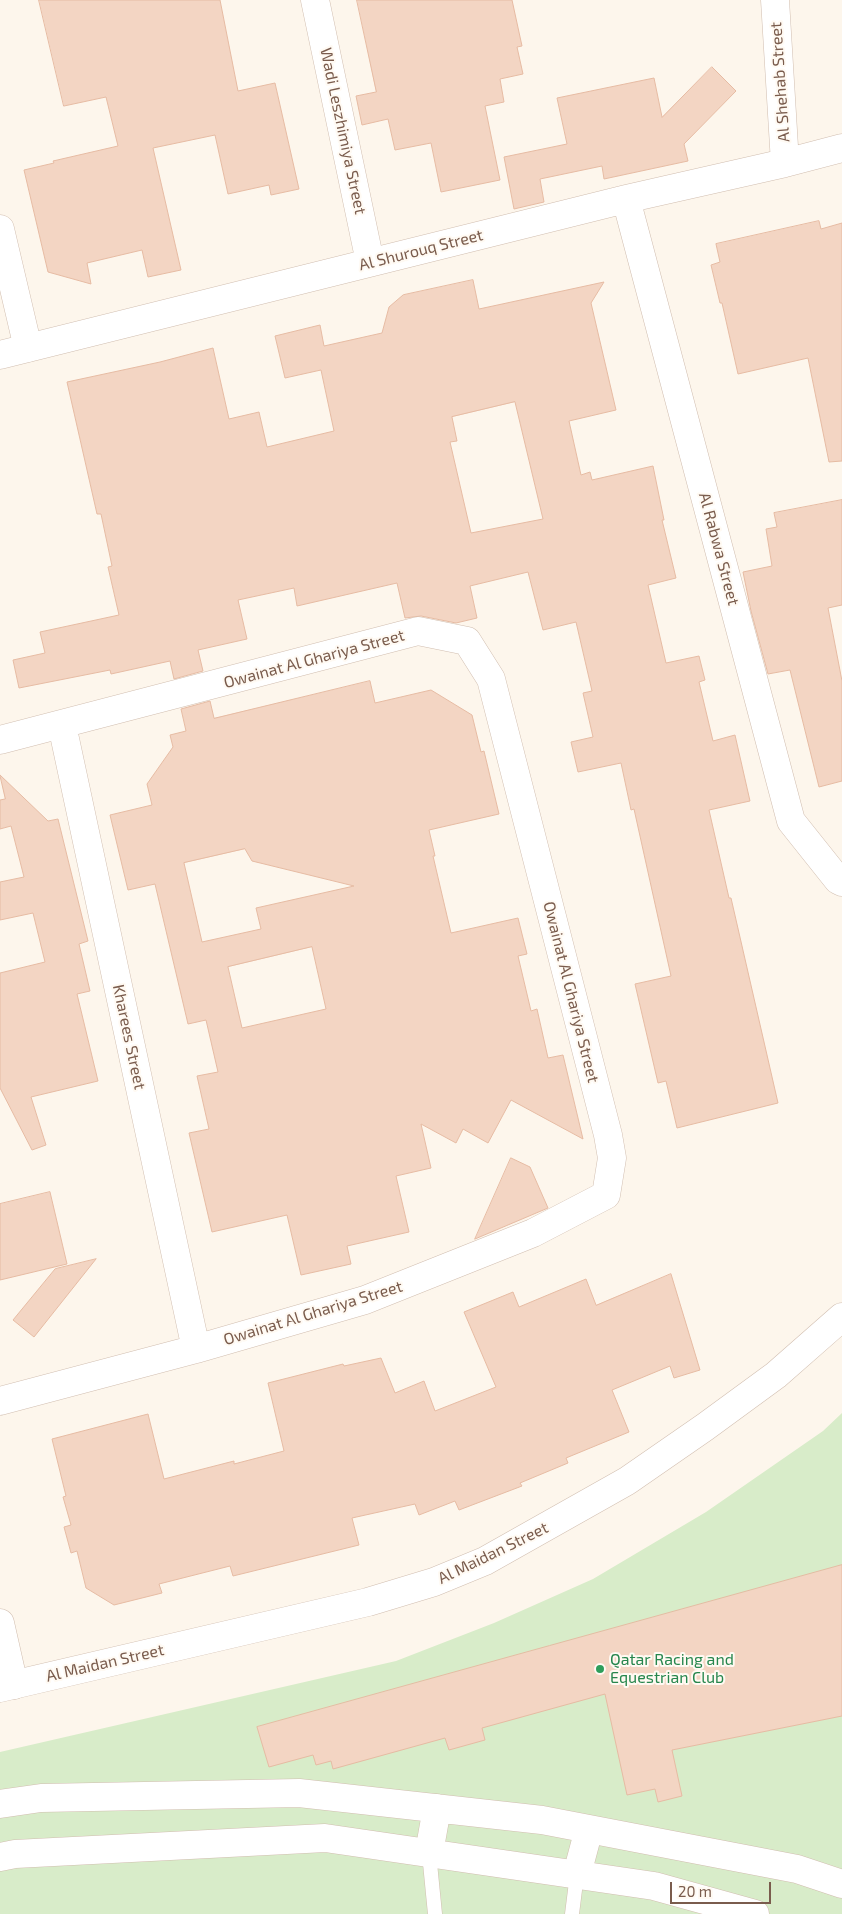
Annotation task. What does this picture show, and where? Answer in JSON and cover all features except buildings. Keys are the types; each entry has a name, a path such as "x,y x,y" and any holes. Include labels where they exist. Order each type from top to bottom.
{"street":[{"name":"Wadi Leszhimiya Street","path":"315,0 370,262"},
{"name":"Al Shehab Street","path":"775,0 785,163"},
{"name":"Al Shurouq Street","path":"0,355 626,199 785,163 842,148"},
{"name":"Al Rabwa Street","path":"626,199 791,821 838,880 842,882"},
{"path":"0,229 28,348"},
{"name":"Owainat Al Ghariya Street","path":"0,740 418,631 466,641 491,678 608,1135 612,1158 606,1194 533,1233 365,1300 196,1349 0,1401"},
{"name":"Kharees Street","path":"62,725 196,1349"},
{"name":"Al Maidan Street","path":"7,1686 368,1602 434,1582 485,1560 627,1481 705,1428 776,1375 842,1317"},
{"path":"0,1624 7,1686"},
{"path":"0,1804 41,1798 299,1793 542,1820 797,1869 842,1884"},
{"path":"428,1852 437,1808"},
{"path":"577,1874 590,1829"},
{"path":"0,1857 16,1854 325,1838 654,1886 755,1914"}],"lane":[{"path":"428,1852 435,1914"},
{"path":"572,1914 577,1874"}],"green space":[{"name":"Qatar Racing and Equestrian Club","path":"842,1413 842,1914 0,1914 0,1752 396,1661 494,1623 593,1579 706,1512 823,1431"}],"place":[{"name":"Qatar Racing and Equestrian Club","path":"600,1669"}]}
